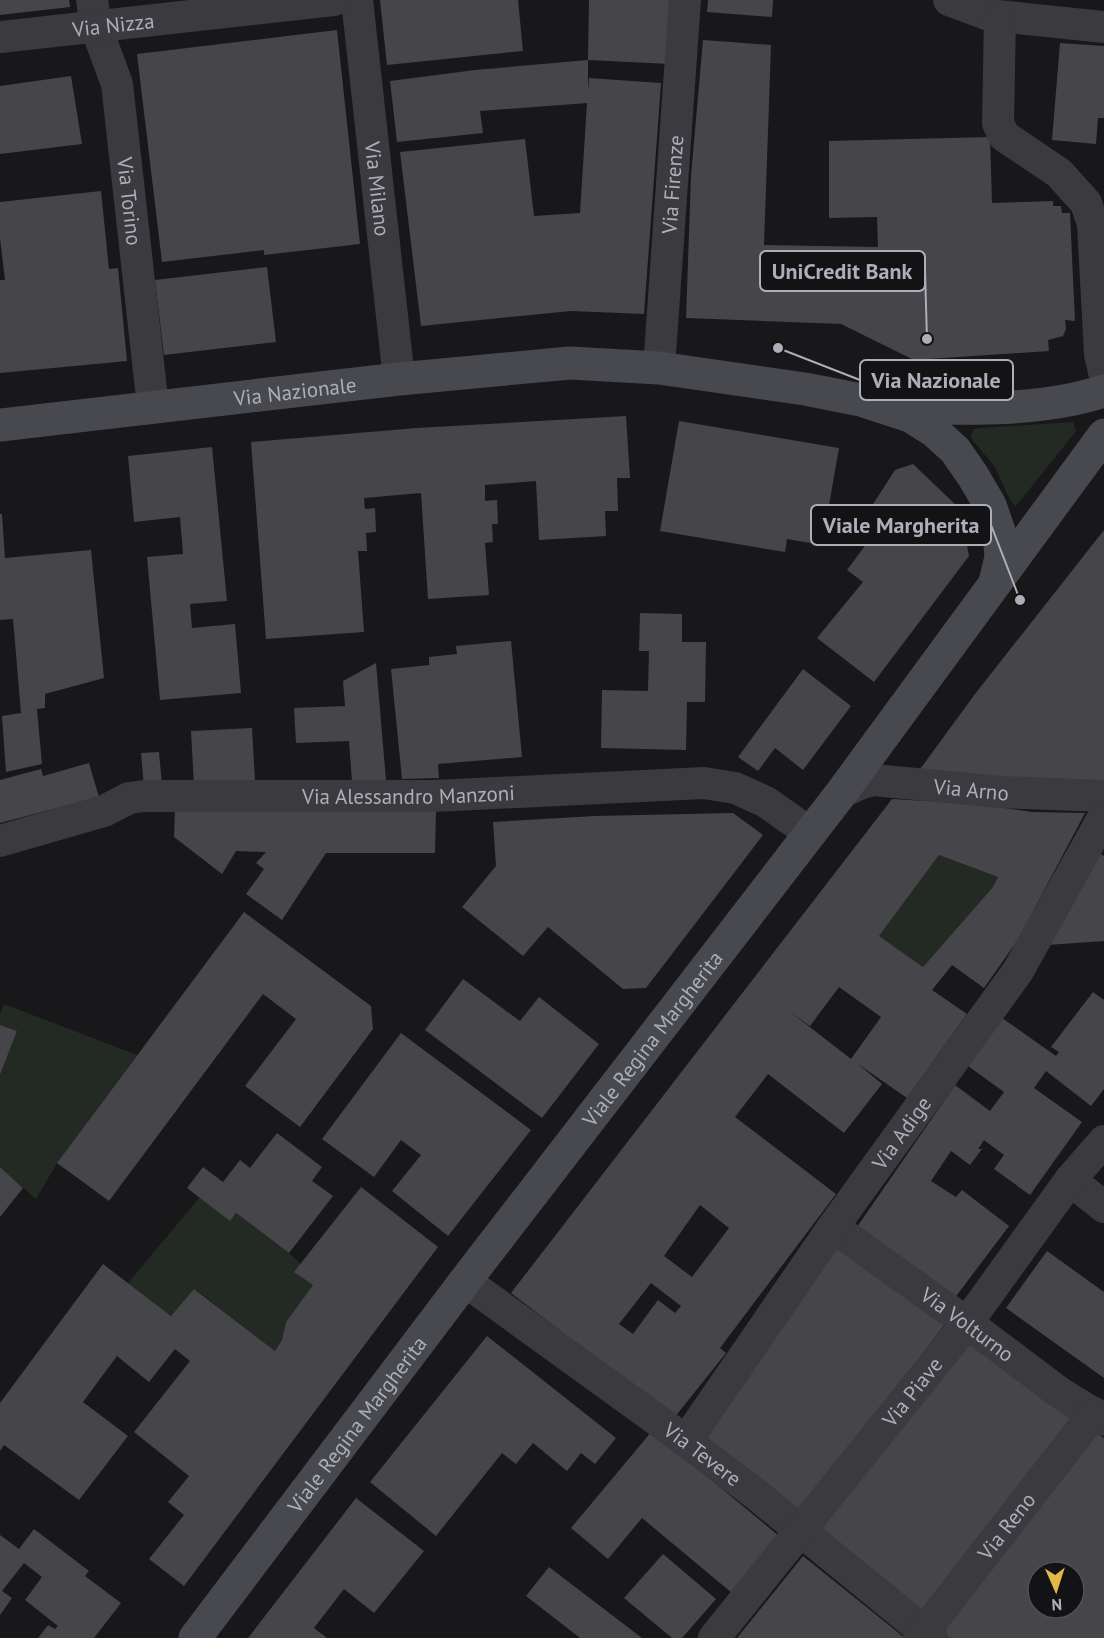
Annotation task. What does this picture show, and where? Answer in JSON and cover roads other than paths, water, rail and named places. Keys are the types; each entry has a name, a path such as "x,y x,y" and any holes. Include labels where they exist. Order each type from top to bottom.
{"main road":[{"name":"Via Nazionale","path":"0,425 399,379 570,363 659,368 805,389 898,411"},
{"path":"898,411 1054,402 1104,391"},
{"path":"898,411 934,431 955,450 990,505 999,531 1001,556 994,585"},
{"name":"Viale Regina Margherita","path":"195,1638 465,1281 842,792 1104,435"}],"street":[{"name":"Via Nizza","path":"0,37 94,13 334,0"},
{"name":"Via Milano","path":"357,0 399,379"},
{"name":"Via Firenze","path":"659,368 685,0"},
{"path":"949,0 988,15 1104,27"},
{"name":"Via Torino","path":"94,13 117,84 153,406"},
{"path":"1000,17 998,123 1004,136 1059,173 1086,203 1093,224 1102,363"},
{"path":"1054,402 1099,405 1104,408"},
{"name":"Via Arno","path":"842,792 874,780 1000,792 1104,796"},
{"name":"Via Alessandro Manzoni","path":"0,841 104,811 129,798 144,796 434,796 704,783 735,788 766,802 810,833"},
{"name":"Via Adige","path":"686,1441 833,1227 1018,971 1104,816"},
{"name":"Via Piave","path":"714,1638 967,1323 1070,1180 1104,1141"},
{"path":"1070,1180 1104,1208"},
{"name":"Via Volturno","path":"833,1227 1060,1393 1099,1416"},
{"name":"Via Tevere","path":"465,1281 757,1495 925,1636"},
{"name":"Via Reno","path":"925,1636 1099,1416"}],"place":[{"name":"UniCredit Bank","path":"927,339"},
{"name":"Via Nazionale","path":"778,348"},
{"name":"Viale Margherita","path":"1020,600"}]}
